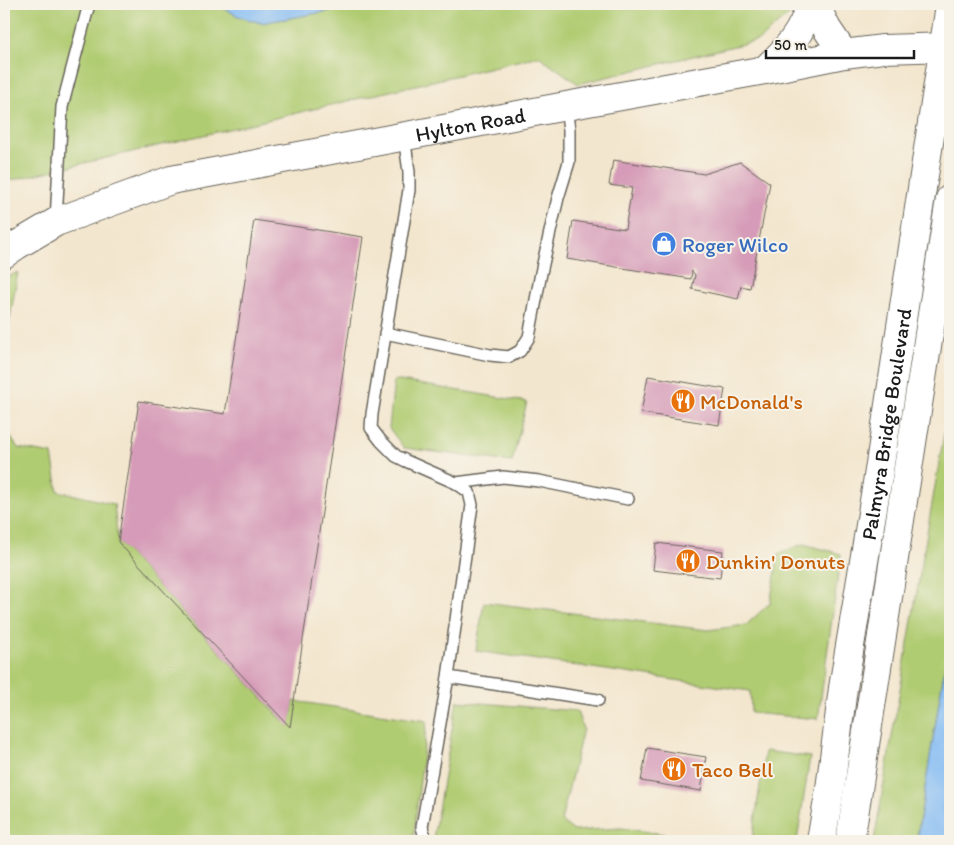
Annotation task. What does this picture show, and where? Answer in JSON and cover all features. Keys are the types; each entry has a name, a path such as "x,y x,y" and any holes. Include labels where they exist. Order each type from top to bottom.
{"main road":[{"path":"765,70 794,40 802,27 811,4"},
{"path":"815,4 827,29 844,54"},
{"name":"Palmyra Bridge Boulevard","path":"821,841 830,789 843,688 947,47 950,5"},
{"name":"Hylton Road","path":"5,250 56,222 171,180 844,54 883,49 947,47"},
{"name":"Palmyra Bridge Boulevard","path":"850,841 950,199"},
{"path":"918,405 950,321"}],"lane":[{"path":"56,222 62,106 89,4"},
{"path":"385,333 509,358 520,351 529,337 550,232 569,162 569,130 566,106"},
{"path":"404,136 410,172 410,190 385,333 371,428 396,456 456,483 469,492 472,505 448,677 422,827 426,841"},
{"path":"456,483 503,477 539,481 628,499"},
{"path":"448,677 598,700"}],"green space":[{"path":"4,4 216,4 238,16 261,23 370,4 798,4 798,7 759,40 578,84 539,56 4,182"},
{"path":"18,272 4,352 4,279"},
{"path":"394,380 527,402 512,462 404,448 389,428"},
{"path":"950,407 950,647 943,678 918,831 918,841 874,841 945,428"},
{"path":"4,427 18,448 52,454 58,491 114,504 118,542 289,727 294,701 427,721 413,841 4,841"},
{"path":"803,544 841,554 818,719 751,713 750,691 476,651 484,602 708,630 746,625 770,603 779,553"},
{"path":"457,701 577,711 583,729 561,821 574,831 621,828 713,841 435,841 433,839"},
{"path":"765,751 810,757 797,841 752,841"}],"water":[{"path":"216,4 370,4 261,23 238,16"},
{"path":"950,647 950,841 919,841 918,831 943,678"}],"building":[{"name":"Roger Wilco","path":"613,160 704,174 740,162 770,183 750,288 741,286 738,299 692,289 695,275 692,271 691,279 567,259 573,221 625,229 632,188 609,185"},
{"path":"254,220 363,237 290,727 118,542 139,401 225,414"},
{"name":"McDonald's","path":"648,376 725,389 719,425 641,413"},
{"name":"Dunkin' Donuts","path":"656,543 723,551 720,578 653,570"},
{"name":"Taco Bell","path":"647,748 706,757 701,791 641,781"}],"place":[{"name":"Roger Wilco","path":"664,244"},
{"name":"McDonald's","path":"683,401"},
{"name":"Dunkin' Donuts","path":"688,561"},
{"name":"Taco Bell","path":"674,769"}]}
